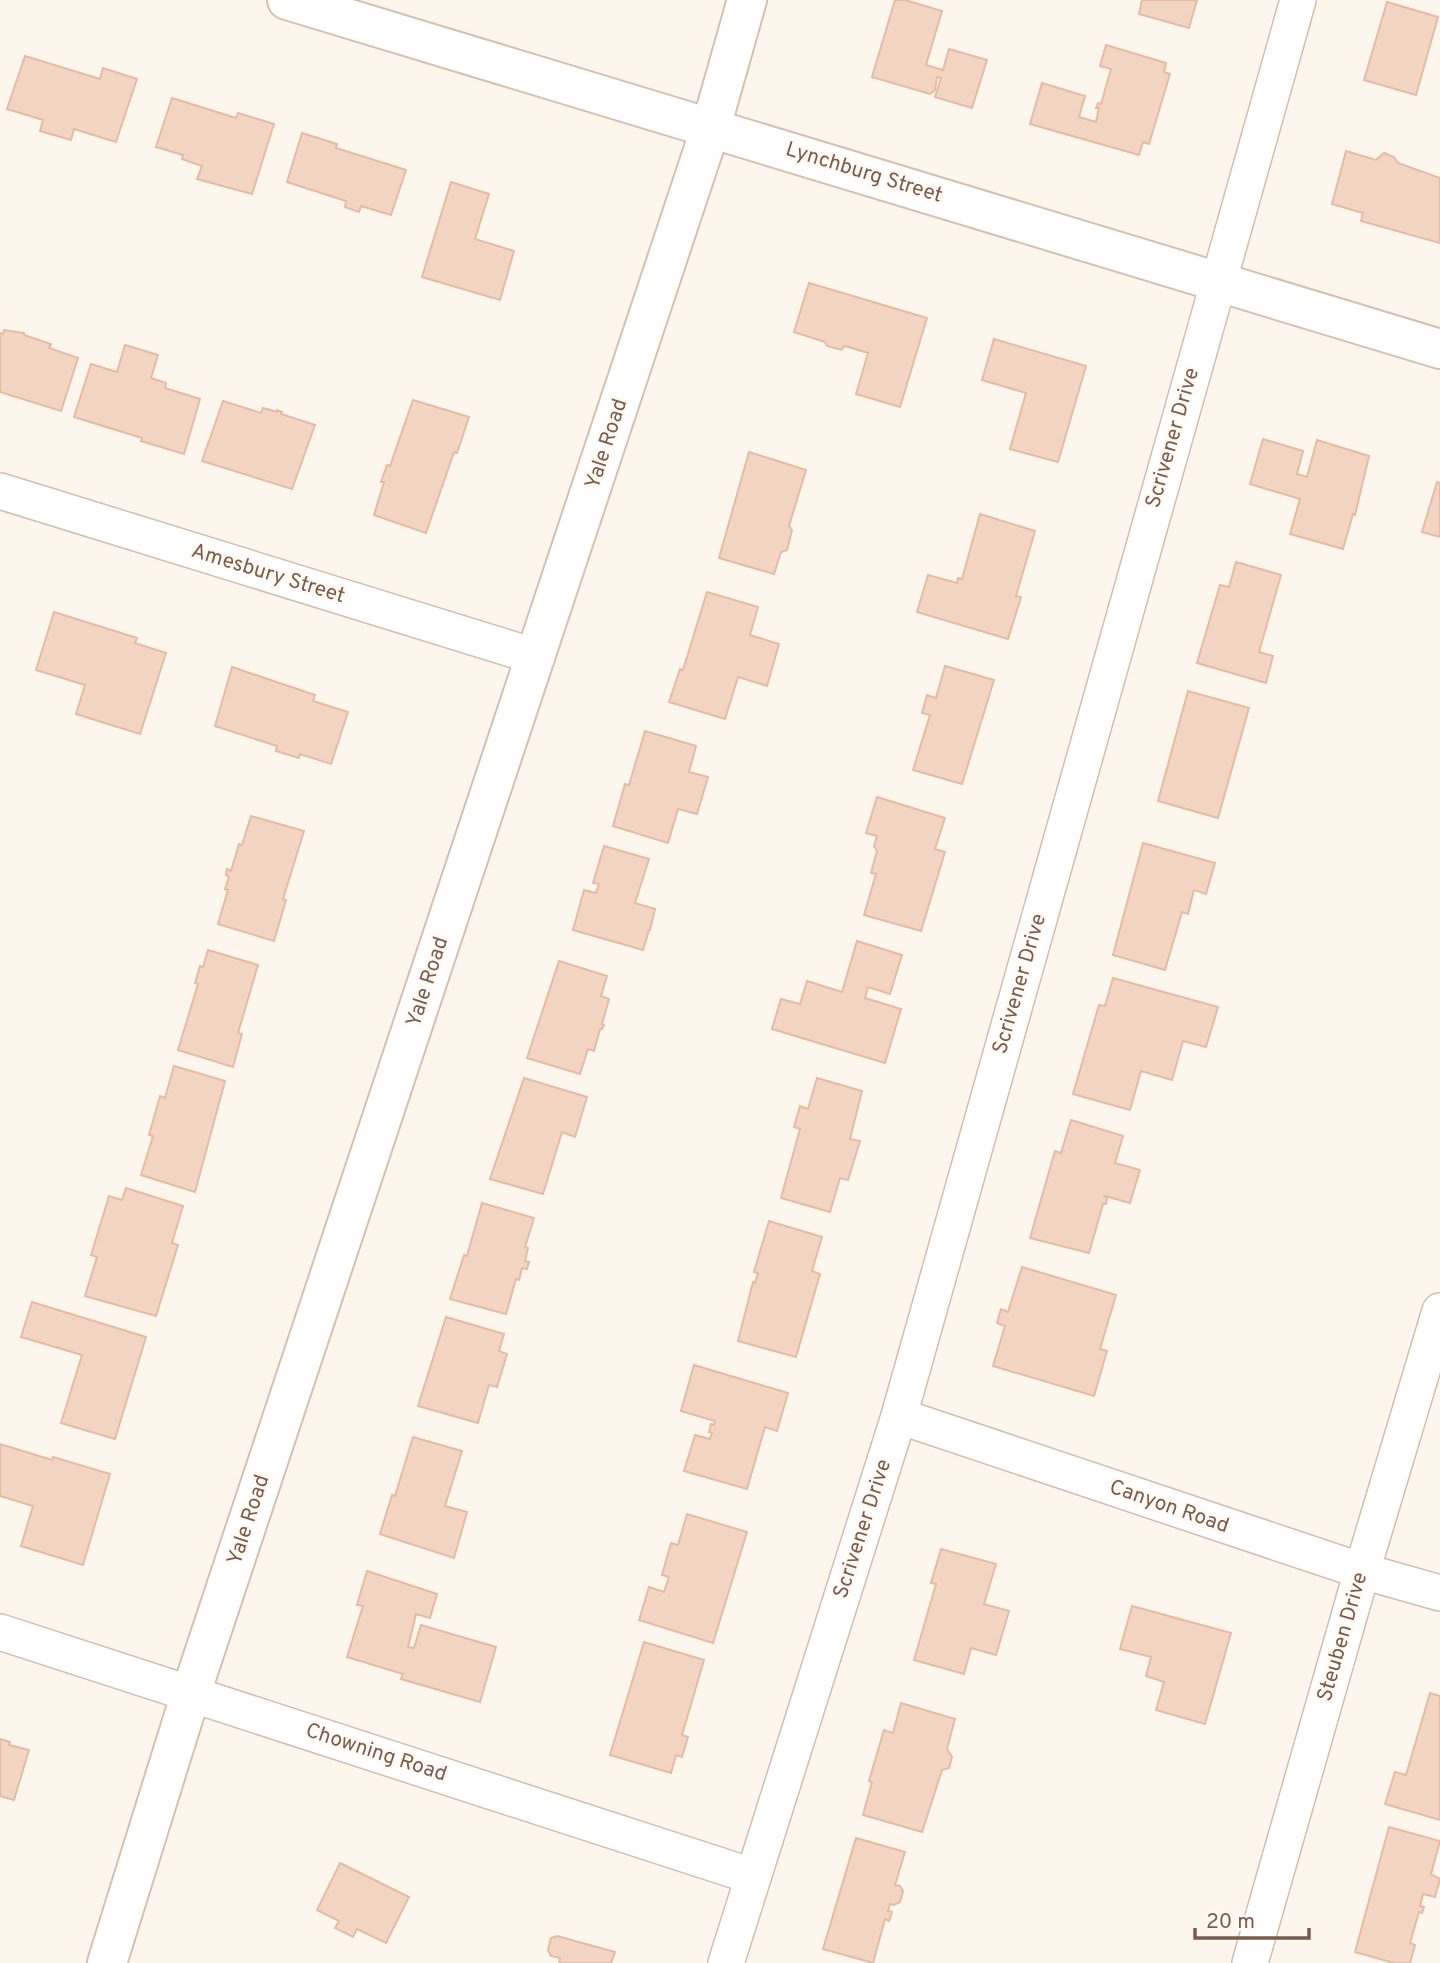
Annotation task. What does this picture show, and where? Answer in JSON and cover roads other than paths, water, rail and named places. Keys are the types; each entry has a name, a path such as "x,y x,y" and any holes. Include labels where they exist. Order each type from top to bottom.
{"main road":[{"name":"Lynchburg Street","path":"287,0 1440,349"},
{"name":"Yale Road","path":"107,1963 191,1693 711,127 747,0"}],"street":[{"name":"Scrivener Drive","path":"726,1963 899,1416 1298,0"},
{"name":"Amesbury Street","path":"0,491 537,657"},
{"name":"Steuben Drive","path":"1250,1963 1362,1571 1440,1311"},
{"name":"Canyon Road","path":"899,1416 1362,1571 1440,1592"},
{"name":"Chowning Road","path":"0,1632 752,1876"}]}
